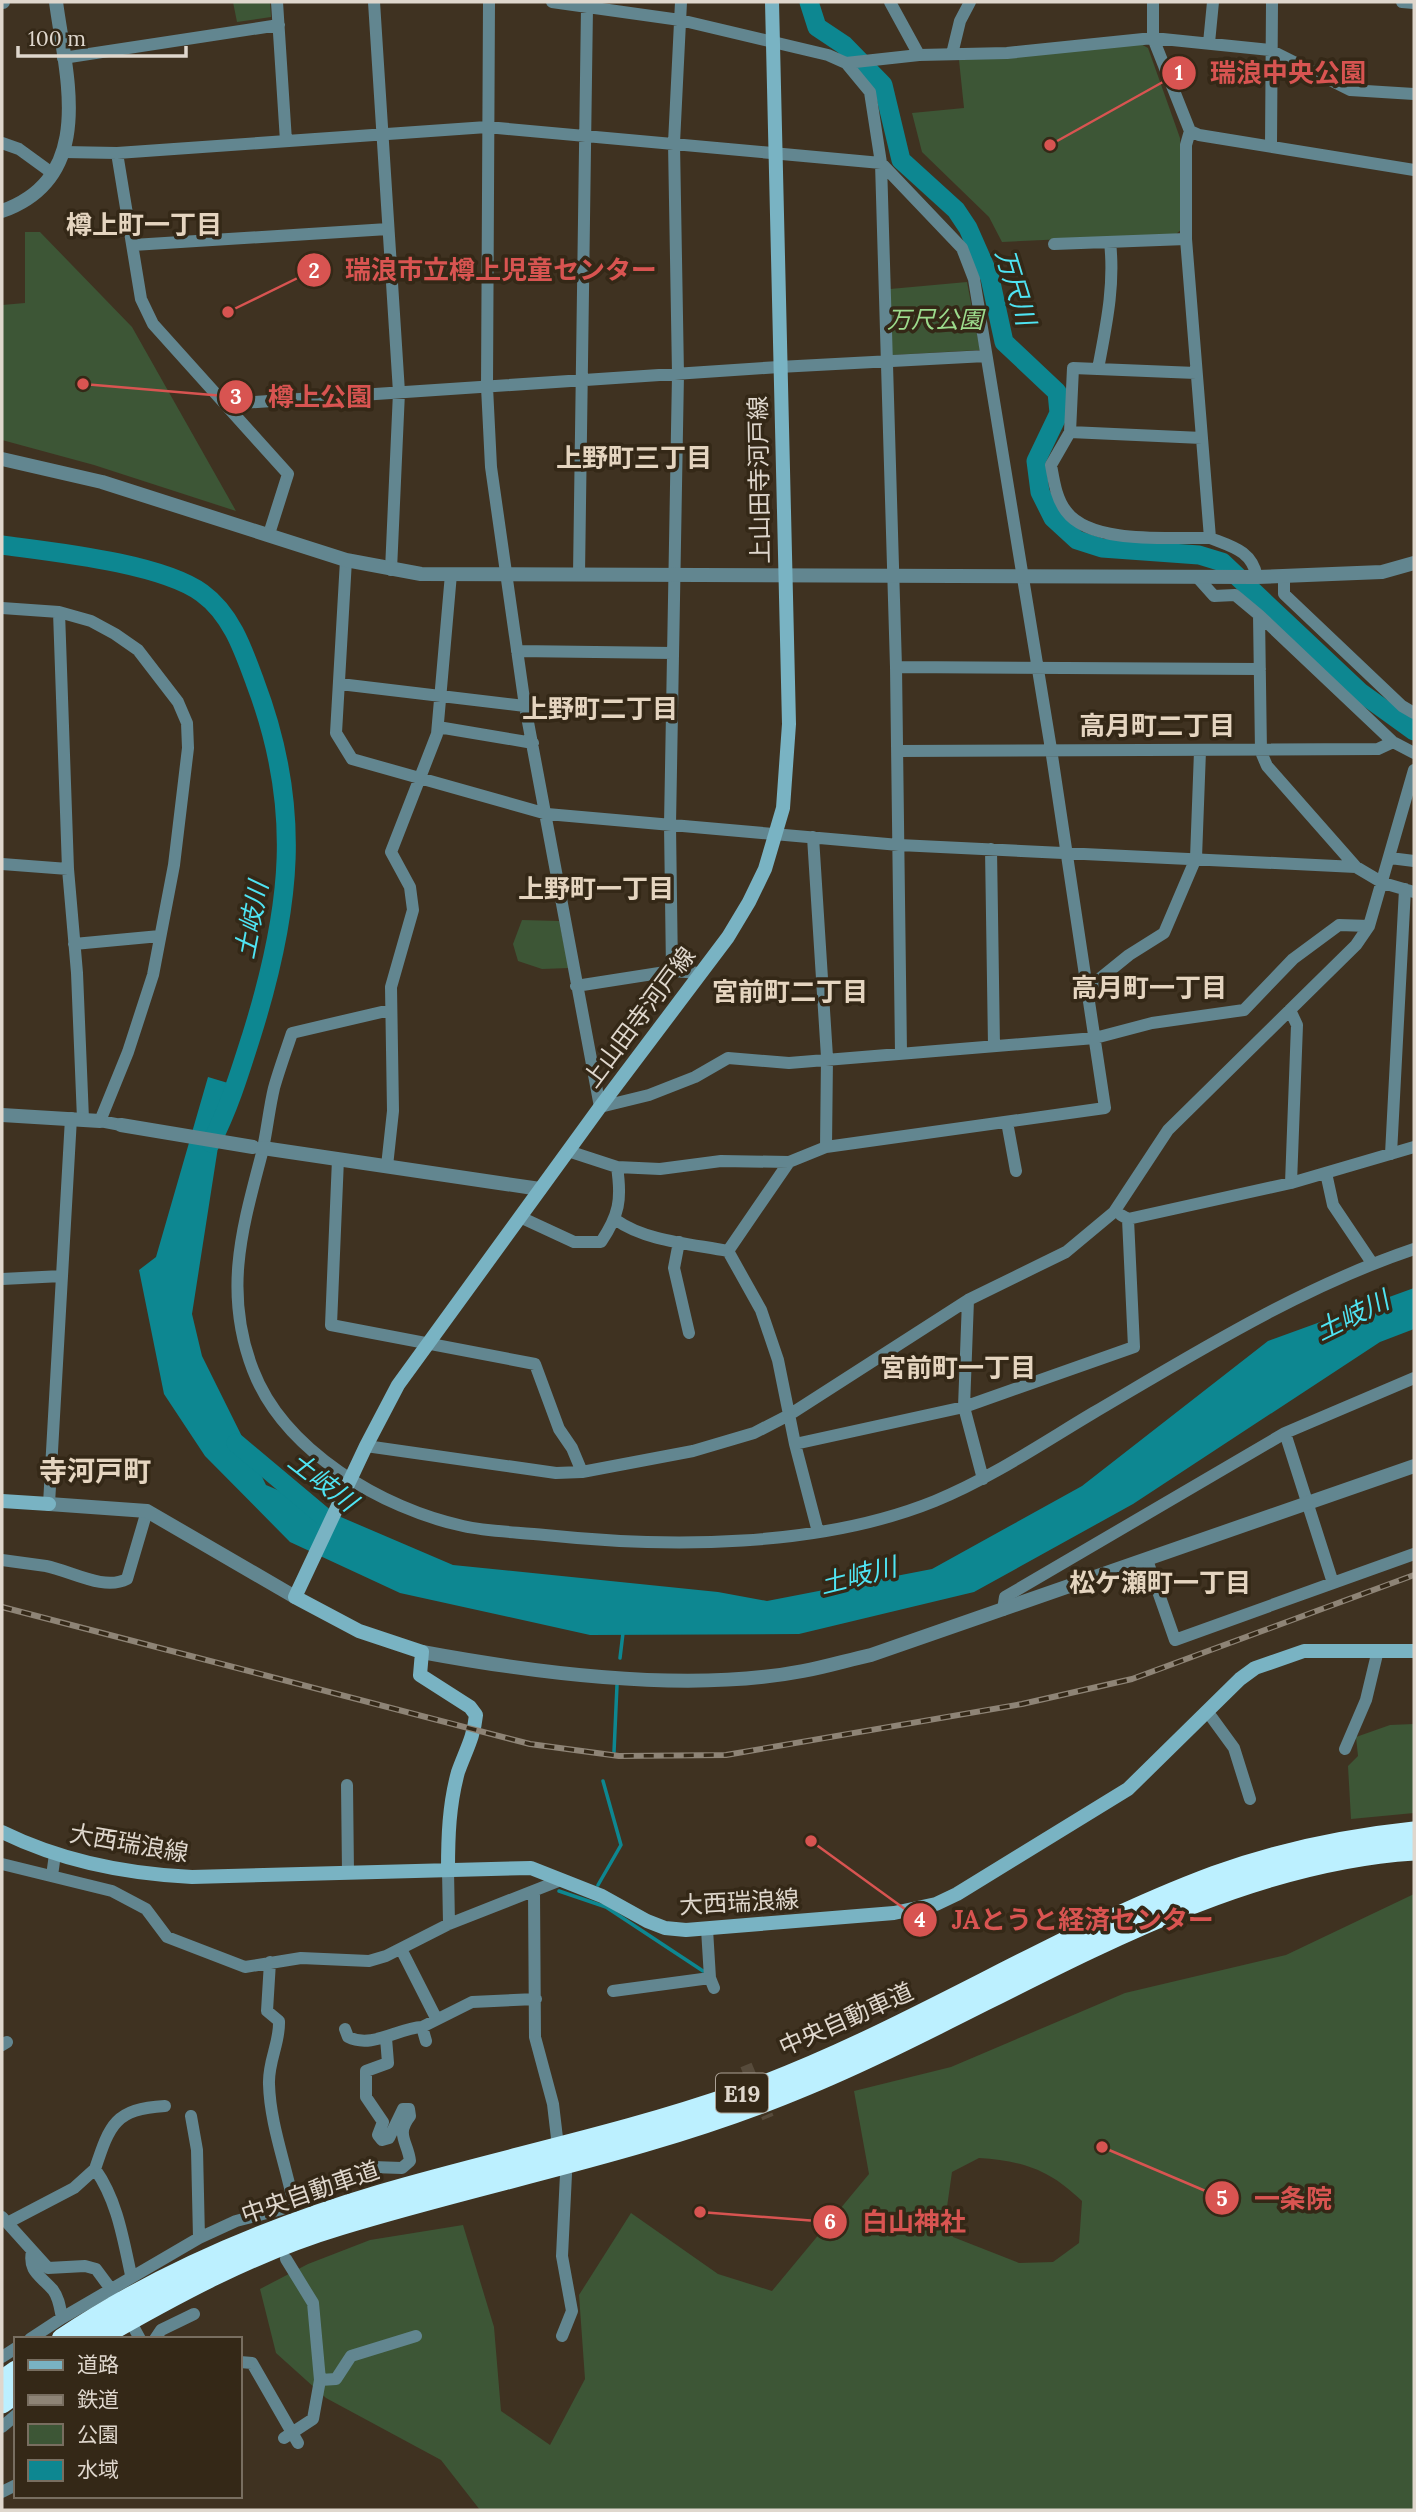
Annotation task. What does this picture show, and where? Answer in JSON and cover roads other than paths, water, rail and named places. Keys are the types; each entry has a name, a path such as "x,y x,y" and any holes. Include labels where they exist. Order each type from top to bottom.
{"highway":[{"name":"中央自動車道","path":"62,2328 237,2245 315,2216 380,2195 665,2119 817,2063 1081,1934 1216,1876 1305,1850 1414,1832"},
{"name":"中央自動車道","path":"100,2337 240,2262 338,2225 657,2139 785,2094 928,2032 1162,1917 1208,1898 1309,1867 1414,1850"}],"main road":[{"name":"上山田寺河戸線","path":"295,1597 388,1403 540,1189 728,937 765,869 776,834 787,780 772,2"},
{"path":"2,1500 49,1504"},
{"path":"295,1597 359,1631 422,1652 419,1675 470,1707 477,1715 471,1745 459,1770 449,1814 448,1870"},
{"name":"大西瑞浪線","path":"2,1832 55,1854 91,1864 158,1876 521,1867 541,1870 665,1928 707,1929 894,1913 936,1904 1105,1806 1128,1789 1240,1679 1271,1660 1304,1651 1414,1651"}],"street":[{"path":"2,211 28,198 52,173 64,152 70,115 56,2"},
{"path":"277,2 286,141"},
{"path":"374,2 399,393 391,570"},
{"path":"489,2 487,387 491,467 525,705 600,1107 649,1096 695,1077 729,1058 789,1063 827,1057 1095,1038 1152,1023 1244,1010 1293,959 1339,925 1369,926"},
{"path":"552,2 680,20 772,41 846,63 919,55 1007,53 1153,38 1270,50 1350,90 1414,94"},
{"path":"672,971 670,825 678,374 674,143 681,2"},
{"path":"890,2 919,55"},
{"path":"952,54 960,21 970,2"},
{"path":"1153,2 1153,38 1190,131 1186,145 1186,239 1210,538"},
{"path":"1209,43 1213,2"},
{"path":"1271,145 1272,2"},
{"path":"1402,2 1414,3"},
{"path":"579,575 587,7"},
{"path":"63,58 279,25"},
{"path":"846,63 870,92 881,163 898,751 901,1053"},
{"path":"64,152 117,153 487,127 881,163 962,248 974,279 1051,749 1105,1108 826,1147 789,1162 721,1161 660,1169 617,1167 568,1151"},
{"path":"1190,131 1199,135 1414,170"},
{"path":"2,143 19,149 52,173"},
{"path":"117,153 141,299 153,324 288,474 270,534"},
{"path":"133,245 388,229"},
{"path":"1054,244 1186,239"},
{"path":"1098,369 1111,302 1113,273 1110,242"},
{"path":"226,404 986,356"},
{"path":"1196,373 1073,368 1070,432 1051,465 1061,502 1083,527 1106,534 1210,538 1239,549 1254,561 1257,577"},
{"path":"1070,432 1202,438"},
{"path":"2,459 102,482 346,560 391,570 452,574 504,572 579,575 1284,577 1382,572 1414,563"},
{"path":"346,560 336,733 352,759 547,814 899,845 1356,867"},
{"path":"387,1166 393,1111 391,987 413,910 410,887 391,852 421,779 438,727 443,696 452,574"},
{"path":"1197,577 1214,596 1235,595 1393,743 1414,754"},
{"path":"1284,577 1284,594 1402,706 1414,713"},
{"path":"2,608 59,612 91,621 138,650 178,702 187,723 188,748 174,865 153,975 128,1052 100,1121"},
{"path":"59,612 68,869 75,944 77,1118 62,1276 49,1504 147,1511 295,1597"},
{"path":"1259,615 1261,752 1267,766 1356,867 1382,883 1410,891 1391,1154"},
{"path":"517,651 673,653"},
{"path":"896,667 1260,669"},
{"path":"340,684 525,705"},
{"path":"438,727 533,743"},
{"path":"898,751 1051,749 1261,752 1378,749 1393,743"},
{"path":"1087,989 1129,955 1164,933 1196,858 1200,751"},
{"path":"366,1446 536,1470 582,1472 693,1451 754,1433 789,1415 968,1300 1066,1252 1114,1212 1168,1130 1356,945 1369,926 1414,770"},
{"path":"813,837 827,1057 826,1147"},
{"path":"992,849 994,1046"},
{"path":"1390,858 1414,861"},
{"path":"2,864 68,869"},
{"path":"75,944 160,936"},
{"path":"576,986 672,971 700,973"},
{"path":"390,1010 292,1033 258,1148 242,1225 238,1297 254,1371 277,1411 316,1453 350,1483 399,1505 465,1527 621,1543 715,1541 818,1531 874,1521 933,1502 983,1479 1248,1325 1372,1263 1414,1249"},
{"path":"1290,1010 1297,1025 1291,1183"},
{"path":"2,1115 100,1121 258,1148 540,1189"},
{"path":"1007,1122 1016,1171"},
{"path":"1114,1212 1128,1219 1291,1183 1414,1147"},
{"path":"338,1159 331,1325 535,1364 559,1429 572,1448 582,1472"},
{"path":"728,1251 789,1162"},
{"path":"520,1217 574,1242 601,1242 615,1220 620,1185 617,1167"},
{"path":"1326,1173 1333,1205 1372,1263"},
{"path":"795,1444 964,1407 1134,1347 1128,1219"},
{"path":"615,1220 625,1226 679,1242 728,1251"},
{"path":"679,1242 674,1268 689,1333"},
{"path":"728,1251 761,1310 778,1360 795,1444 818,1531"},
{"path":"2,1279 62,1276"},
{"path":"968,1300 964,1407 983,1479"},
{"path":"1003,1610 1005,1597 1285,1433 1414,1378"},
{"path":"1285,1433 1333,1583"},
{"path":"422,1652 501,1667 552,1672 712,1679 802,1671 871,1655 1414,1466"},
{"path":"2,1560 47,1567 107,1583 120,1583 127,1579 147,1511"},
{"path":"1147,1560 1175,1640 1414,1554"},
{"path":"1345,1749 1366,1700 1378,1650"},
{"path":"1207,1711 1234,1748 1250,1799"},
{"path":"347,1785 348,1873"},
{"path":"52,1876 55,1854"},
{"path":"2,1864 112,1891 146,1909 167,1937 245,1967 301,1958 369,1961 401,1949 449,1924 561,1880"},
{"path":"448,1870 449,1924"},
{"path":"534,1891 536,2048 553,2104 557,2138"},
{"path":"614,1991 712,1983 707,1929"},
{"path":"401,1949 436,2018"},
{"path":"36,2337 62,2328 131,2276 199,2238 236,2221 278,2213 287,2205 271,2106 269,2063 280,2032 279,2021 267,2011 270,1962"},
{"path":"345,2029 351,2039 386,2038 422,2027 472,2002 536,1999"},
{"path":"422,2027 426,2041"},
{"path":"373,2170 372,2167 402,2168 410,2161 401,2136 410,2116 409,2109 403,2109 389,2138 382,2140 378,2135 383,2122 366,2097 366,2071 388,2063 386,2038"},
{"path":"139,2337 106,2278 96,2269 85,2266 48,2269 5,2219 74,2188 95,2169 107,2133 118,2118 142,2107 165,2105"},
{"path":"191,2116 197,2150 199,2238"},
{"path":"95,2169 106,2185 116,2211 131,2276"},
{"path":"562,2336 572,2311 562,2256 566,2174"},
{"path":"32,2251 30,2263 34,2272 54,2291 62,2328"},
{"path":"242,2362 252,2363 292,2438 313,2420 320,2380 313,2303 286,2259"},
{"path":"156,2337 161,2330 194,2314"},
{"path":"320,2380 336,2379 356,2354 416,2336"}],"water":[{"path":"208,1077 228,1083 192,1314 202,1356 266,1485 453,1565 718,1592 767,1601 932,1569 1082,1486 1268,1341 1414,1288 1414,1329 1380,1342 1133,1504 974,1592 799,1634 590,1635 400,1593 290,1542 205,1456 164,1394 139,1270 156,1257"}],"waterway":[{"name":"万尺川","path":"809,2 817,27 844,45 883,85 901,160 956,210 968,228 990,278 1004,342 1057,392 1059,413 1036,461 1040,492 1053,518 1077,540 1102,548 1199,555 1222,562 1360,692 1414,731"},
{"name":"土岐川","path":"2,545 106,560 134,566 184,583 202,593 221,611 241,645 255,682 270,728 280,773 286,858 283,901 276,944 252,1034 229,1103 211,1143"},
{"name":"土岐川","path":"236,1443 323,1516"},
{"path":"620,1658 623,1633"},
{"path":"614,1752 617,1685"},
{"path":"598,1885 621,1845 603,1781"},
{"path":"559,1891 606,1907 703,1971"}],"tunnel":[{"path":"746,2065 768,2118"}],"railway":[{"path":"2,1607 530,1744 619,1756 726,1755 1022,1704 1132,1679 1414,1575"}],"place":[{"name":"瑞浪中央公園","path":"1050,145"},
{"name":"瑞浪市立樽上児童センター","path":"228,312"},
{"name":"樽上公園","path":"83,384"},
{"name":"JAとうと経済センター","path":"811,1841"},
{"name":"一条院","path":"1102,2147"},
{"name":"白山神社","path":"700,2212"}],"district":[{"name":"樽上町一丁目","path":"144,224"},
{"name":"上野町三丁目","path":"634,457"},
{"name":"上野町二丁目","path":"600,708"},
{"name":"高月町二丁目","path":"1157,725"},
{"name":"上野町一丁目","path":"596,888"},
{"name":"高月町一丁目","path":"1149,987"},
{"name":"宮前町二丁目","path":"790,991"},
{"name":"宮前町一丁目","path":"958,1367"},
{"name":"寺河戸町","path":"95,1471"},
{"name":"松ケ瀬町一丁目","path":"1160,1582"}],"park label":[{"name":"万尺公園","path":"935,319"}]}
